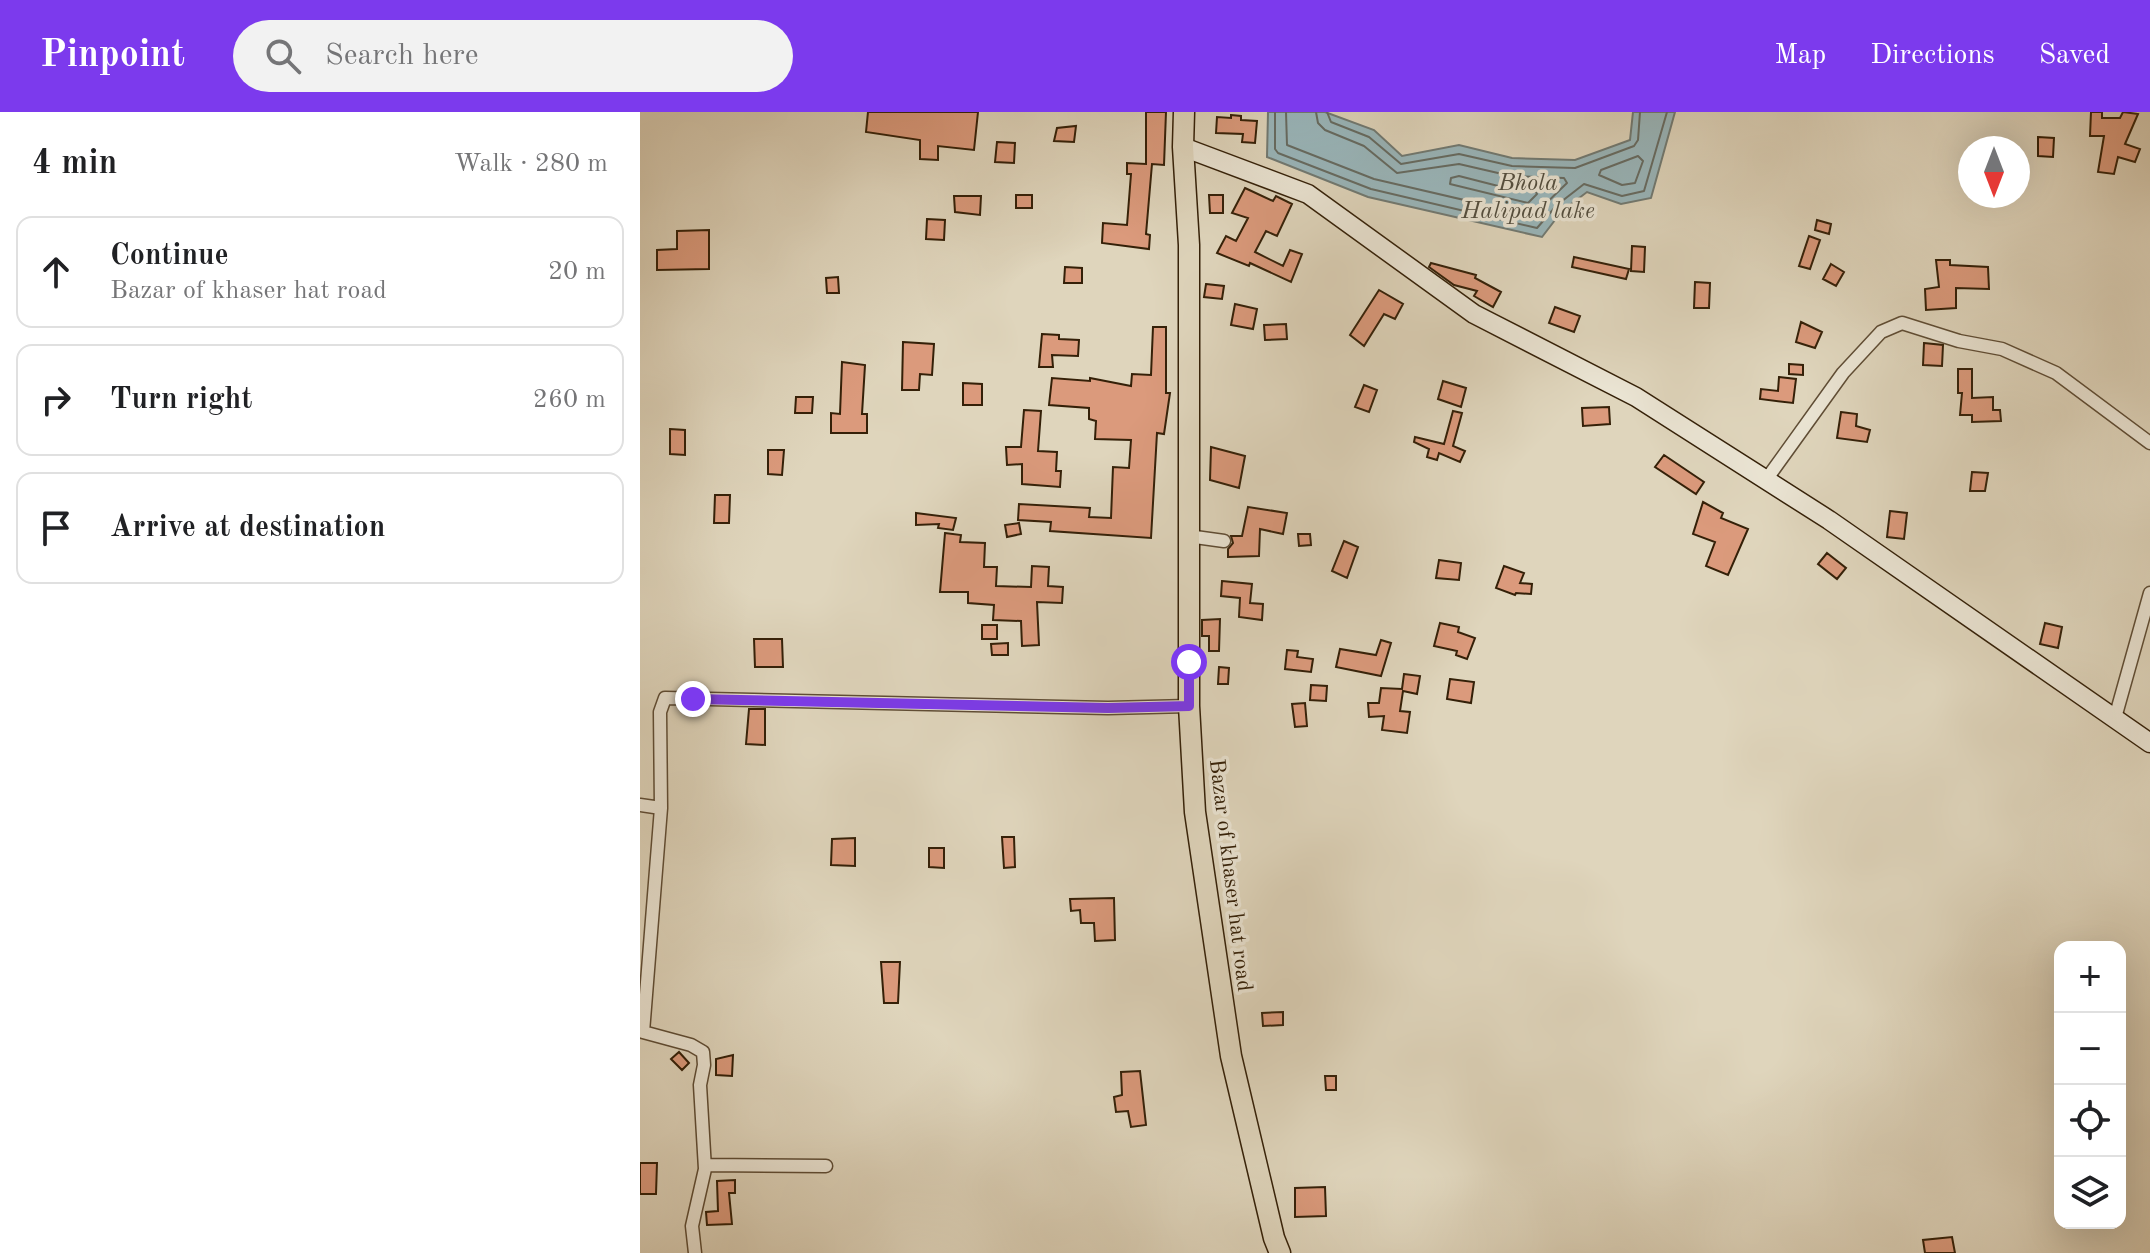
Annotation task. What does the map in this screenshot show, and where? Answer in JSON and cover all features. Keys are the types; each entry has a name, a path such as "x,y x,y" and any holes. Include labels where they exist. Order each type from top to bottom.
{"main road":[{"name":"Bazar of khaser hat road","path":"1184,112 1189,245 1189,706 1195,812 1231,1056 1280,1253"},
{"path":"1183,147 1308,194 1474,314 1636,397 1829,520 2150,743"}],"street":[{"path":"1766,480 1843,373 1881,332 1902,323 1959,341 2002,349 2056,373 2150,443"},
{"path":"1188,536 1224,541"},
{"path":"2115,718 2150,593"},
{"path":"695,1253 692,1226 705,1165 700,1085 703,1052 691,1045 643,1032 661,808 660,712 665,698 1108,708 1189,706"},
{"path":"640,805 661,808"},
{"path":"705,1165 826,1166"}],"water":[{"name":"Bhola Halipad lake","path":"1268,112 1325,112 1374,130 1402,156 1459,145 1512,158 1575,160 1630,140 1633,112 1675,112 1651,198 1621,204 1587,192 1562,211 1542,237 1368,197 1267,157"}],"building":[{"path":"868,112 978,112 974,150 938,146 938,160 920,159 920,140 866,132"},
{"path":"1146,112 1166,112 1164,165 1152,164 1146,234 1150,235 1149,249 1102,243 1103,223 1127,225 1131,174 1127,174 1127,163 1146,164"},
{"path":"2091,112 2102,112 2102,118 2120,118 2123,112 2138,114 2125,144 2140,149 2135,162 2118,157 2114,174 2098,172 2104,136 2090,136"},
{"path":"1231,115 1241,116 1241,120 1257,121 1255,143 1242,142 1243,134 1216,133 1217,117 1231,118"},
{"path":"1076,126 1074,142 1054,141 1057,128"},
{"path":"2038,137 2054,138 2053,157 2038,156"},
{"path":"997,142 1015,143 1014,163 995,162"},
{"path":"1245,188 1273,201 1276,196 1292,204 1277,236 1266,231 1255,252 1283,266 1290,250 1302,254 1291,282 1250,263 1249,266 1217,253 1226,236 1236,241 1248,218 1232,213"},
{"path":"1016,195 1032,195 1032,208 1016,208"},
{"path":"1209,195 1223,195 1223,213 1210,213"},
{"path":"954,196 981,196 980,215 955,212"},
{"path":"927,219 945,220 944,240 926,239"},
{"path":"1817,220 1831,224 1829,234 1815,230"},
{"path":"709,230 709,269 657,270 657,250 677,249 677,231"},
{"path":"1809,236 1820,240 1810,269 1799,266"},
{"path":"1632,246 1645,247 1644,272 1631,271"},
{"path":"1574,257 1629,269 1626,279 1572,267"},
{"path":"1936,260 1950,260 1950,265 1988,267 1989,289 1956,288 1956,308 1926,310 1925,289 1939,287"},
{"path":"1431,263 1476,275 1475,278 1501,292 1493,307 1474,296 1477,291 1454,285 1429,267"},
{"path":"1831,264 1844,272 1836,286 1823,279"},
{"path":"1065,267 1082,268 1082,283 1064,283"},
{"path":"838,277 839,293 827,293 826,278"},
{"path":"1695,282 1710,283 1709,308 1694,308"},
{"path":"1206,284 1224,286 1222,299 1204,297"},
{"path":"1379,290 1403,304 1395,319 1384,314 1364,346 1350,335"},
{"path":"1235,304 1257,309 1253,329 1231,325"},
{"path":"1555,307 1580,316 1574,332 1549,323"},
{"path":"1801,322 1822,332 1815,348 1796,342"},
{"path":"1286,324 1287,339 1265,340 1264,325"},
{"path":"1153,327 1166,327 1166,393 1170,393 1164,434 1157,433 1151,538 1050,531 1051,522 1018,520 1019,504 1090,508 1089,517 1111,518 1113,467 1129,468 1131,440 1095,439 1096,421 1089,419 1089,408 1049,405 1052,378 1090,381 1090,378 1131,386 1132,374 1151,375"},
{"path":"1042,334 1079,340 1078,356 1052,355 1053,367 1039,367"},
{"path":"903,342 934,344 932,375 920,374 919,390 902,390"},
{"path":"1924,343 1943,345 1942,366 1923,365"},
{"path":"842,362 865,365 862,414 867,414 867,433 831,433 831,413 840,414"},
{"path":"1789,364 1803,365 1803,375 1789,374"},
{"path":"1958,369 1972,369 1972,398 1993,397 1993,410 2000,410 2001,421 1972,422 1972,415 1960,415 1962,393 1958,393"},
{"path":"1779,377 1796,379 1793,403 1760,399 1761,389 1778,391"},
{"path":"1443,381 1466,388 1461,407 1438,399"},
{"path":"963,383 982,384 982,405 963,405"},
{"path":"1364,385 1377,390 1369,412 1355,407"},
{"path":"796,397 813,397 812,413 795,413"},
{"path":"1609,407 1610,424 1583,426 1582,408"},
{"path":"1024,410 1041,411 1038,451 1057,452 1056,471 1061,471 1060,487 1022,484 1022,464 1007,465 1006,447 1021,447"},
{"path":"1453,411 1462,413 1453,446 1465,451 1460,462 1439,453 1437,460 1427,457 1429,449 1414,442 1415,437 1444,444"},
{"path":"1841,412 1857,414 1856,426 1870,430 1867,442 1837,438"},
{"path":"670,429 685,430 685,455 670,454"},
{"path":"1211,447 1245,456 1239,488 1210,480"},
{"path":"768,450 784,450 782,475 768,474"},
{"path":"1664,455 1704,482 1696,494 1655,467"},
{"path":"1972,472 1988,473 1985,491 1970,491"},
{"path":"715,495 730,495 729,523 714,523"},
{"path":"1703,502 1723,513 1721,518 1748,529 1728,575 1706,566 1715,542 1693,534"},
{"path":"1248,507 1287,513 1283,534 1260,529 1259,556 1228,557 1228,549 1233,543 1231,536 1242,536"},
{"path":"1890,511 1907,513 1904,539 1887,537"},
{"path":"916,513 956,518 953,530 938,528 939,524 916,525"},
{"path":"1019,523 1021,534 1007,537 1005,525"},
{"path":"945,533 961,535 960,542 985,543 984,567 997,567 996,586 1031,587 1032,566 1049,567 1048,586 1063,587 1062,603 1037,602 1039,645 1022,646 1021,621 993,620 994,605 968,603 968,592 940,592"},
{"path":"1298,534 1310,534 1311,545 1299,546"},
{"path":"1344,541 1358,547 1347,578 1332,571"},
{"path":"1827,553 1846,568 1837,579 1818,564"},
{"path":"1439,560 1461,563 1459,580 1436,578"},
{"path":"1504,566 1524,573 1520,583 1532,584 1531,594 1515,595 1496,588"},
{"path":"1222,581 1252,584 1250,603 1263,604 1262,620 1239,617 1240,598 1221,596"},
{"path":"1220,619 1219,651 1209,651 1209,636 1202,636 1202,620"},
{"path":"1440,623 1459,627 1458,632 1475,638 1467,659 1456,655 1457,651 1434,646"},
{"path":"2045,623 2062,627 2058,648 2040,644"},
{"path":"982,625 997,625 997,639 982,639"},
{"path":"754,639 782,639 783,667 755,667"},
{"path":"1381,640 1391,643 1381,676 1336,667 1340,649 1376,655"},
{"path":"1008,643 1008,655 992,655 991,644"},
{"path":"1287,650 1298,651 1297,657 1313,659 1311,672 1285,669"},
{"path":"1219,667 1229,668 1228,684 1218,684"},
{"path":"1404,674 1420,676 1417,694 1403,691 1400,711 1410,712 1407,733 1382,730 1384,716 1369,717 1368,703 1379,703 1381,688 1402,689"},
{"path":"1450,679 1474,682 1471,703 1447,699"},
{"path":"1311,685 1327,686 1326,701 1310,700"},
{"path":"1305,703 1307,726 1295,727 1292,704"},
{"path":"749,709 765,709 765,745 746,744"},
{"path":"1002,837 1014,837 1015,867 1004,868"},
{"path":"855,838 855,866 831,865 832,839"},
{"path":"929,848 944,848 944,868 929,867"},
{"path":"1114,898 1115,940 1095,941 1094,923 1081,923 1080,910 1071,911 1070,899"},
{"path":"881,962 900,962 898,1003 884,1003"},
{"path":"1283,1012 1283,1025 1263,1026 1262,1013"},
{"path":"679,1052 689,1063 682,1070 671,1059"},
{"path":"733,1055 732,1076 716,1075 716,1059"},
{"path":"1140,1071 1146,1125 1131,1127 1128,1111 1116,1112 1114,1097 1122,1095 1121,1072"},
{"path":"1325,1076 1336,1076 1336,1090 1326,1090"},
{"path":"640,1163 657,1163 656,1194 640,1194"},
{"path":"735,1180 735,1193 729,1193 732,1224 707,1225 706,1212 718,1211 717,1181"},
{"path":"1325,1187 1326,1216 1295,1217 1295,1188"},
{"path":"1952,1237 1955,1253 1925,1253 1923,1240"}],"route":[{"path":"693,699 1108,708 1189,706 1189,662"}]}
